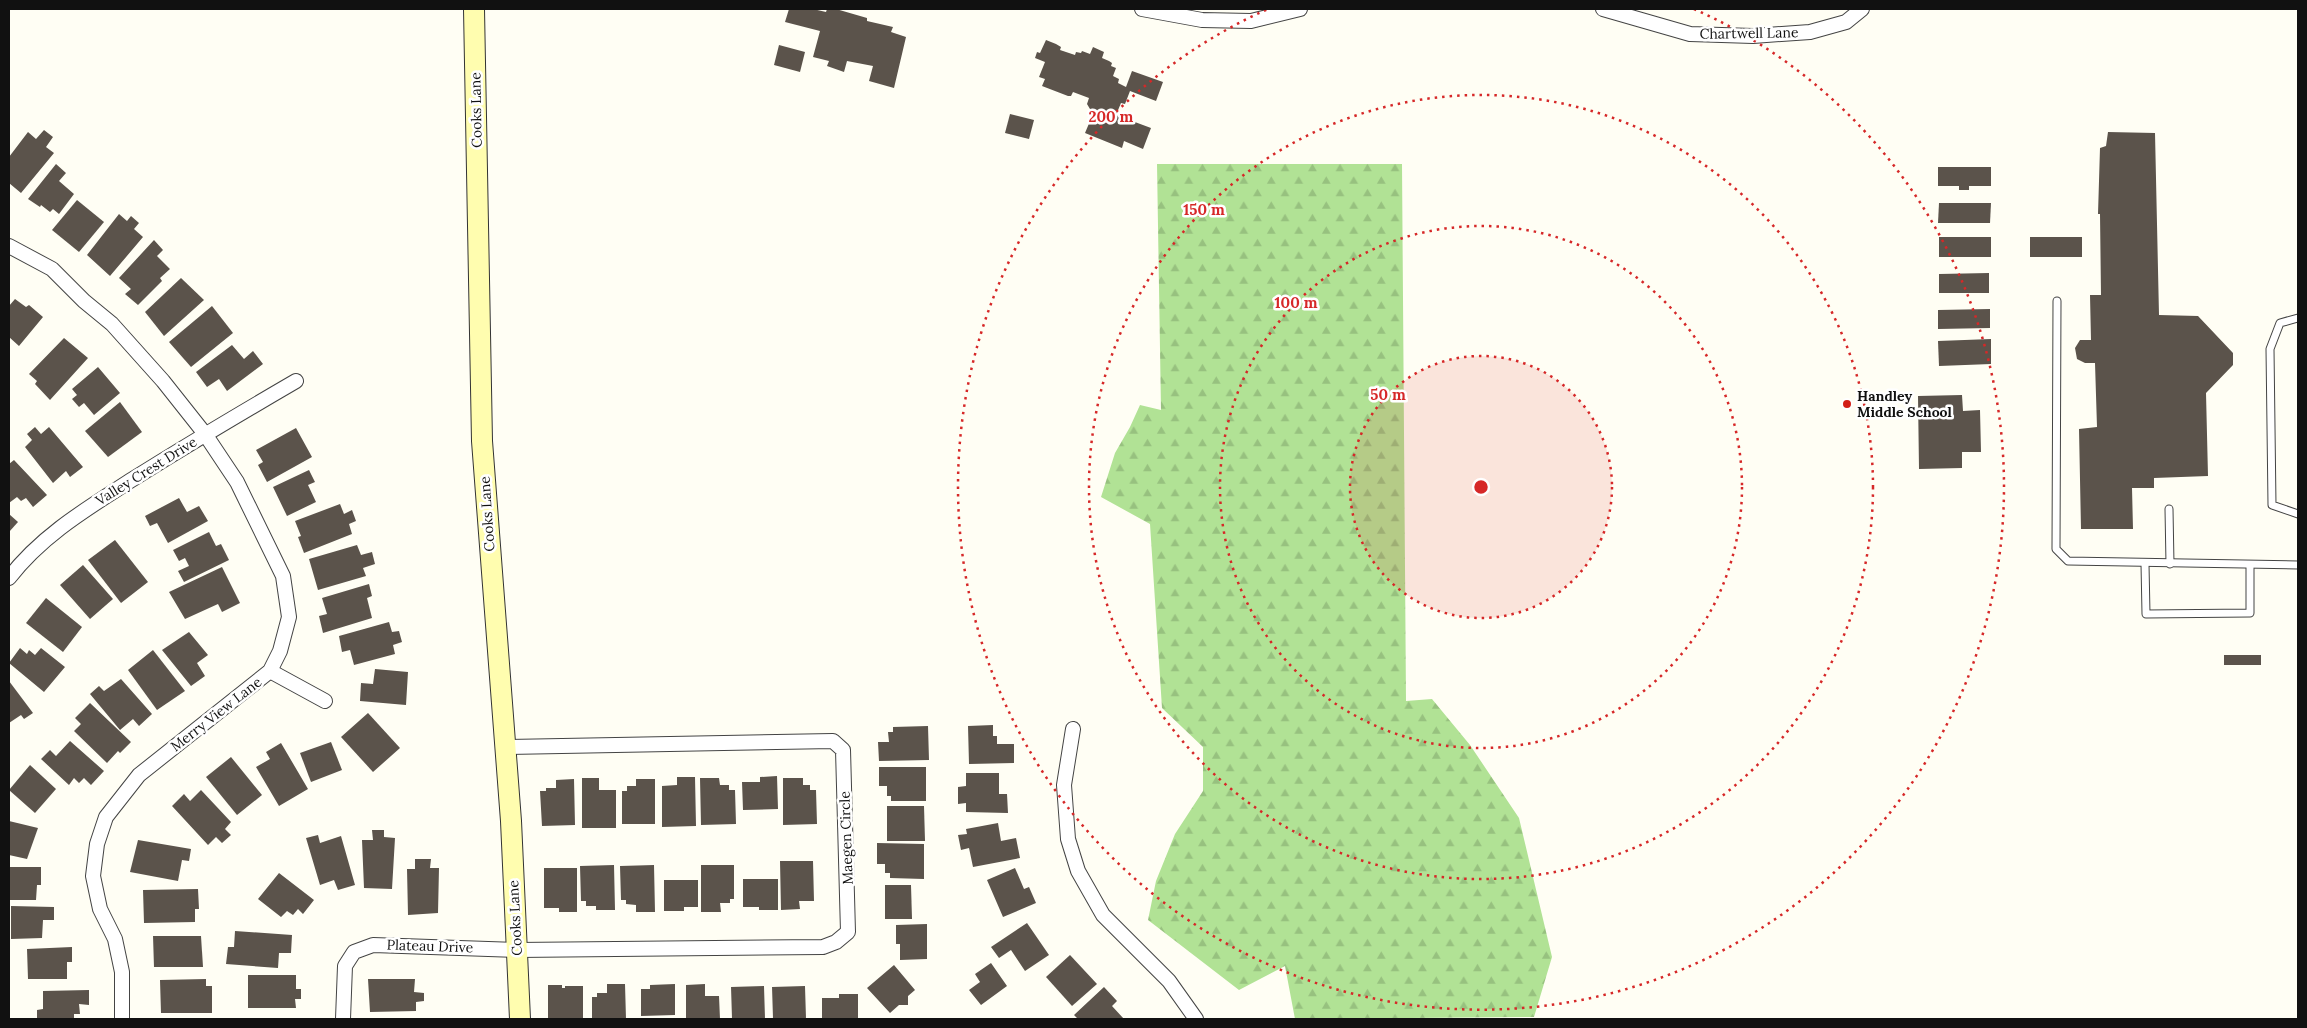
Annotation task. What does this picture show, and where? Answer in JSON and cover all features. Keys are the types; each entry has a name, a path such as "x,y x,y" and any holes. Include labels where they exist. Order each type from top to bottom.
{"main road":[{"name":"Cooks Lane","path":"474,9 482,441 505,747 520,1019"}],"street":[{"path":"1142,9 1202,20 1251,21 1300,9"},
{"name":"Chartwell Lane","path":"1603,9 1690,34 1752,36 1810,32 1846,22 1862,9"},
{"name":"Merry View Lane","path":"9,246 52,268 84,301 112,324 163,381 205,434 237,482 283,576 289,617 280,651 270,671 139,775 106,817 96,844 93,876 100,909 115,939 122,972 122,1019"},
{"name":"Valley Crest Drive","path":"9,578 24,559 66,522 205,434 296,381"},
{"path":"270,671 325,701"},
{"path":"1073,729 1064,785 1068,838 1078,871 1103,915 1170,981 1196,1019"},
{"name":"Maegen Circle","path":"505,747 833,742 843,750 848,932 836,942 823,947 517,950"},
{"name":"Plateau Drive","path":"343,1019 345,966 354,952 373,945 391,944 517,950"}],"lane":[{"path":"2057,301 2056,549 2068,561 2145,564 2298,565"},
{"path":"2298,318 2280,323 2270,350 2272,505 2298,514"},
{"path":"2169,509 2170,564"},
{"path":"2145,564 2146,614 2250,613 2250,565"}],"green space":[{"path":"1157,164 1402,164 1406,701 1432,699 1470,745 1519,818 1552,957 1534,1017 1295,1019 1285,966 1239,990 1148,920 1156,881 1175,834 1203,791 1203,747 1162,708 1150,524 1101,497 1115,453 1140,405 1161,410"}],"building":[{"path":"789,9 813,9 826,12 827,9 836,9 867,18 867,21 893,27 891,32 906,37 894,88 869,81 873,66 847,61 844,72 827,66 829,61 813,57 820,31 785,22"},
{"path":"1046,40 1061,47 1060,50 1075,55 1076,52 1081,53 1082,51 1090,54 1093,47 1104,52 1102,58 1112,63 1111,66 1116,68 1113,76 1119,79 1118,83 1126,87 1132,71 1163,82 1156,101 1130,91 1125,104 1121,103 1116,115 1151,128 1143,149 1124,141 1122,148 1085,133 1093,114 1087,104 1089,98 1073,92 1071,96 1068,96 1042,86 1045,79 1039,77 1045,62 1035,58 1037,52 1040,53"},
{"path":"779,45 805,52 800,72 774,65"},
{"path":"1010,114 1034,120 1029,139 1005,133"},
{"path":"44,130 53,137 46,147 54,153 21,193 9,183 9,157 28,132 36,139"},
{"path":"2108,132 2155,133 2159,315 2198,316 2233,353 2233,365 2206,393 2208,476 2154,478 2154,488 2132,488 2133,529 2081,529 2079,429 2097,427 2095,363 2085,363 2077,359 2075,348 2080,340 2091,340 2090,295 2101,295 2100,214 2098,214 2100,148 2106,146"},
{"path":"56,164 66,173 59,181 74,194 59,214 53,209 50,212 28,199"},
{"path":"1938,167 1991,167 1991,186 1969,186 1969,190 1959,190 1959,186 1938,186"},
{"path":"77,200 104,222 79,252 52,230"},
{"path":"1939,203 1991,203 1990,223 1938,223"},
{"path":"119,214 127,221 131,216 139,223 134,229 143,237 110,276 87,255"},
{"path":"1939,237 1991,237 1991,257 1939,257"},
{"path":"2030,237 2082,237 2082,257 2030,257"},
{"path":"154,240 163,250 157,256 170,269 160,278 162,281 138,305 125,294 131,289 119,278"},
{"path":"1989,273 1989,293 1939,293 1939,274"},
{"path":"181,278 204,300 164,336 145,312"},
{"path":"15,299 26,307 29,305 43,317 19,346 9,337 9,306"},
{"path":"212,306 233,333 191,367 169,342"},
{"path":"1990,309 1990,328 1938,329 1938,310"},
{"path":"64,338 88,358 50,400 35,384 37,381 29,374"},
{"path":"1991,339 1991,364 1939,366 1938,341"},
{"path":"232,345 244,359 253,351 263,364 227,391 219,379 207,387 196,372"},
{"path":"98,367 120,393 94,415 84,403 79,407 72,399 77,395 72,389"},
{"path":"1962,395 1963,411 1980,410 1981,452 1962,452 1962,468 1919,469 1918,396"},
{"path":"120,402 142,432 108,457 85,431"},
{"path":"35,427 41,434 49,427 83,467 70,477 66,471 53,483 25,447 32,440 27,434"},
{"path":"296,428 312,457 267,482 258,465 263,462 256,450"},
{"path":"14,460 47,495 33,507 26,498 21,501 17,497 9,503 9,464"},
{"path":"309,470 315,482 308,485 316,502 287,516 273,487"},
{"path":"179,498 187,512 199,506 208,521 168,543 157,523 150,526 145,516"},
{"path":"340,504 344,514 352,510 356,521 349,524 352,534 304,553 298,537 301,536 295,521"},
{"path":"9,514 18,522 9,532"},
{"path":"209,532 216,546 221,544 229,560 184,582 178,571 189,566 185,558 179,561 173,550"},
{"path":"115,540 148,582 121,603 88,560"},
{"path":"357,545 361,555 372,552 375,564 363,568 366,576 318,590 309,559"},
{"path":"83,565 113,599 90,619 60,585"},
{"path":"222,567 240,603 222,612 218,604 185,619 169,592"},
{"path":"369,584 372,596 367,598 372,618 323,633 319,616 327,614 322,598"},
{"path":"46,598 82,627 63,652 26,623"},
{"path":"389,622 392,632 399,631 402,642 393,645 395,654 354,665 350,650 342,652 339,636"},
{"path":"189,632 208,655 197,663 205,676 191,686 162,650"},
{"path":"20,648 27,654 29,650 35,655 41,648 65,667 44,692 9,663"},
{"path":"153,650 185,691 157,710 128,670"},
{"path":"2224,655 2261,655 2261,665 2224,665"},
{"path":"375,669 408,672 406,705 360,701 361,683 373,684"},
{"path":"121,679 152,714 139,726 133,719 120,730 90,694 99,686 104,691"},
{"path":"9,681 33,713 24,719 21,715 9,723"},
{"path":"90,703 131,742 120,753 118,751 107,763 74,731 81,724 75,718"},
{"path":"368,713 400,748 373,772 341,737"},
{"path":"993,725 993,736 997,736 997,744 1014,744 1014,763 969,764 968,726"},
{"path":"928,726 929,760 879,761 878,742 889,742 888,732 893,732 893,727"},
{"path":"70,741 104,771 91,785 84,778 79,783 74,778 69,785 41,759 50,750 56,756"},
{"path":"331,742 342,770 311,782 300,753"},
{"path":"281,743 308,789 279,806 256,767 270,759 266,752"},
{"path":"231,757 262,795 237,815 206,777"},
{"path":"30,765 56,789 35,813 9,790"},
{"path":"879,767 926,767 926,801 891,801 891,796 887,796 887,786 879,786"},
{"path":"966,773 999,773 999,794 1007,794 1008,813 966,812 966,803 958,804 958,787 966,786"},
{"path":"777,776 778,809 743,810 742,782 760,782 760,777"},
{"path":"677,777 695,777 696,826 662,827 662,786 677,785"},
{"path":"582,778 599,778 599,790 616,790 616,828 582,828"},
{"path":"700,778 719,778 720,785 729,785 729,790 735,790 736,824 701,825"},
{"path":"783,778 803,778 803,785 810,785 810,790 816,790 817,824 783,825"},
{"path":"574,779 575,825 542,826 540,791 546,791 546,788 556,788 556,780"},
{"path":"636,779 655,779 655,824 622,824 622,791 627,791 627,786 636,786"},
{"path":"201,790 231,822 225,829 231,835 222,843 216,837 208,845 172,806 184,794 190,801"},
{"path":"887,806 924,806 925,841 887,841"},
{"path":"9,821 38,828 27,859 9,855"},
{"path":"998,823 1001,841 1016,838 1020,858 973,867 969,848 961,850 958,835 967,834 966,829"},
{"path":"372,830 384,830 384,837 395,838 392,889 364,888 362,840 373,840"},
{"path":"318,835 320,843 341,836 355,885 338,890 334,880 320,885 306,838"},
{"path":"138,840 191,849 189,861 182,860 178,881 130,872"},
{"path":"877,843 924,844 924,879 890,878 890,873 885,873 885,864 877,864"},
{"path":"415,859 431,859 430,868 439,868 438,913 408,915 407,869 415,869"},
{"path":"780,861 813,861 814,901 799,901 800,909 781,910"},
{"path":"614,865 615,910 596,910 596,906 586,906 586,901 581,901 580,866"},
{"path":"654,865 655,912 636,912 636,905 626,904 626,900 621,900 620,866"},
{"path":"701,865 734,865 734,899 730,899 730,903 720,903 721,912 701,912"},
{"path":"9,867 41,867 41,885 37,885 36,900 9,900"},
{"path":"544,868 577,868 577,912 559,912 559,908 544,908"},
{"path":"1015,868 1024,889 1029,887 1036,903 1003,917 987,880"},
{"path":"279,873 314,900 303,914 298,909 293,915 287,911 281,917 258,899"},
{"path":"743,879 778,879 778,910 759,910 759,907 743,907"},
{"path":"664,880 698,880 698,907 684,907 684,911 664,911"},
{"path":"885,885 911,885 912,919 885,919"},
{"path":"198,889 199,909 195,909 195,922 144,923 143,890"},
{"path":"11,906 54,907 54,920 43,920 42,938 11,939"},
{"path":"1027,923 1049,955 1025,971 1011,950 999,958 991,947"},
{"path":"927,924 927,959 900,960 900,944 896,944 896,925"},
{"path":"235,931 292,935 291,953 279,953 278,968 226,964 228,947 234,947"},
{"path":"153,936 201,936 203,967 154,967"},
{"path":"72,947 72,962 67,962 67,979 28,979 27,949"},
{"path":"1070,955 1097,984 1072,1006 1046,977"},
{"path":"991,963 1007,986 981,1005 969,990 980,982 975,974"},
{"path":"894,965 915,990 908,996 908,1005 899,1005 890,1013 867,988"},
{"path":"248,975 296,975 296,989 301,989 301,999 295,999 296,1008 248,1008"},
{"path":"206,979 206,986 212,986 212,1013 161,1013 160,980"},
{"path":"368,979 415,979 414,992 424,993 424,1001 416,1002 416,1011 370,1012"},
{"path":"607,984 625,984 626,1019 592,1019 592,997 597,997 597,993 607,993"},
{"path":"675,984 675,1015 641,1016 641,989 650,989 650,985"},
{"path":"705,984 705,996 719,996 720,1019 686,1019 686,985"},
{"path":"548,985 562,985 562,988 565,988 565,986 583,986 583,1018 548,1019"},
{"path":"764,986 765,1019 732,1019 731,987"},
{"path":"805,986 806,1019 773,1019 772,987"},
{"path":"1104,987 1117,1001 1112,1006 1124,1019 1078,1019 1074,1015"},
{"path":"89,990 89,1005 79,1004 80,1014 74,1014 74,1019 37,1019 37,1010 43,1009 43,991"},
{"path":"839,994 858,994 858,1019 822,1019 822,998 839,998"}],"place":[{"name":"Handley Middle School","path":"1847,404"}]}
